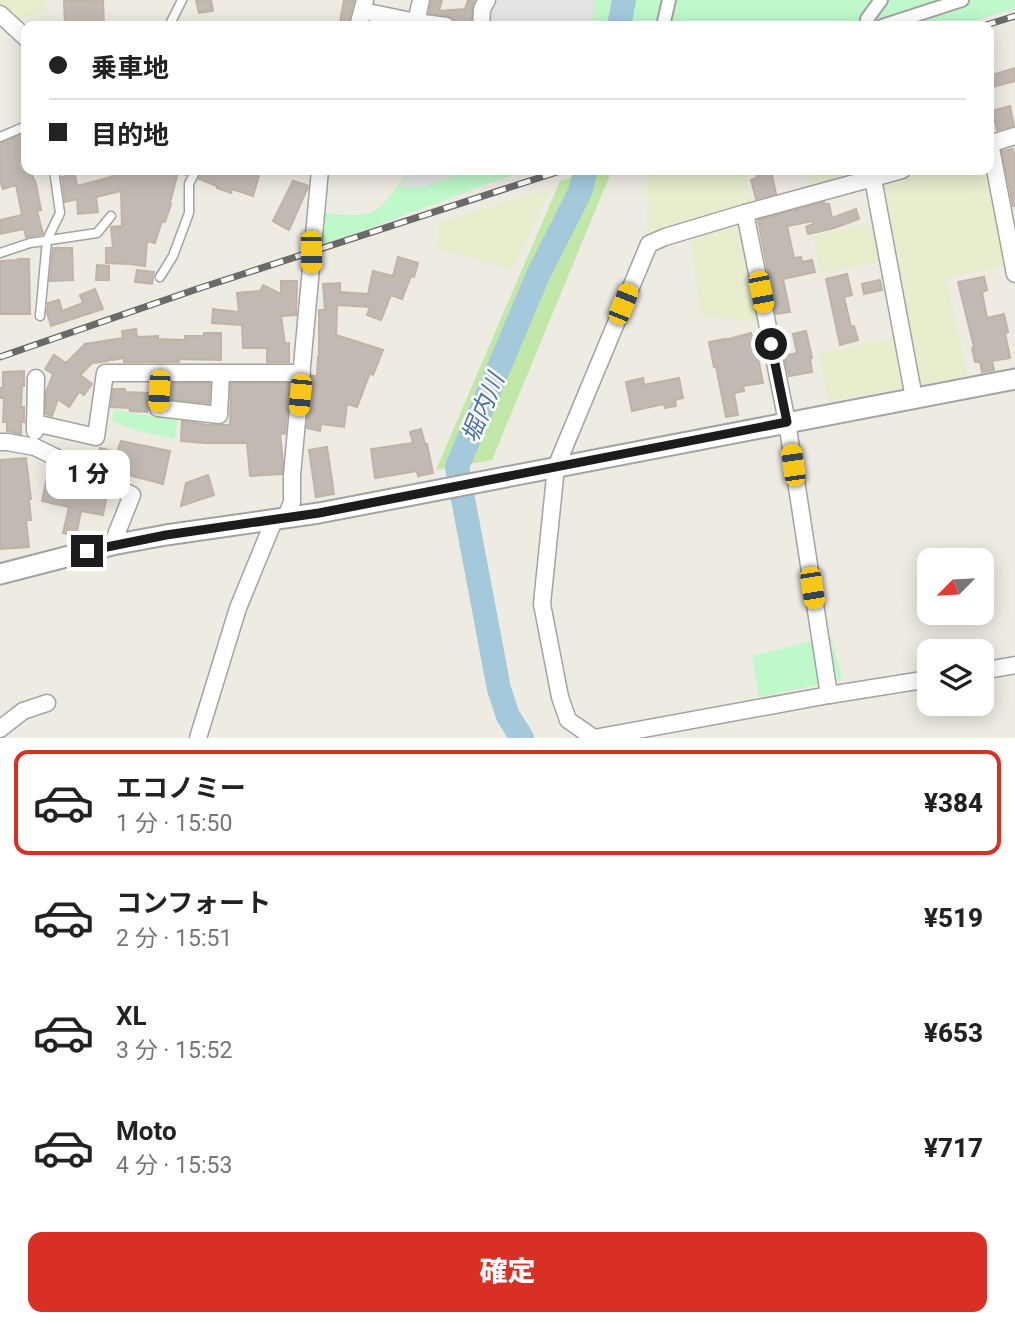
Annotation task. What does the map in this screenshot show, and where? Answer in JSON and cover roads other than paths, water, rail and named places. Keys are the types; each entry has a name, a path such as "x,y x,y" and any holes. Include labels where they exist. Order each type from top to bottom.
{"street":[{"path":"416,21 421,0"},
{"path":"481,21 482,9 487,0"},
{"path":"666,21 669,0"},
{"path":"868,21 881,0"},
{"path":"897,21 962,0"},
{"path":"362,12 411,21"},
{"path":"0,14 21,33"},
{"path":"994,142 1015,136"},
{"path":"994,169 1015,274"},
{"path":"198,738 238,608 280,518 292,502 292,475 320,175"},
{"path":"886,175 745,213 649,244 556,467 542,604 560,697 568,720 594,738 917,681"},
{"path":"873,179 914,398"},
{"path":"745,213 787,422 829,695"},
{"path":"35,423 96,437 105,373 302,373"},
{"path":"160,373 158,408 219,415 221,373"},
{"path":"35,447 36,378"},
{"path":"0,574 112,545 319,513 1015,379"},
{"path":"0,442 35,447 132,495 112,545"},
{"path":"994,669 1015,665"},
{"path":"0,729 23,711 47,703"}],"lane":[{"path":"172,21 182,0"},
{"path":"0,137 21,128"},
{"path":"40,316 47,240 60,213 55,175"},
{"path":"160,277 173,257 189,213 189,184 194,175"},
{"path":"0,253 30,243 97,233 111,216"}],"waterway":[{"name":"堀内川","path":"620,21 624,0"},
{"name":"堀内川","path":"522,738 508,716 499,689 457,467 538,275 580,192 585,175"}],"railway":[{"path":"994,23 1015,16"},
{"path":"0,357 197,289 548,175"}]}
